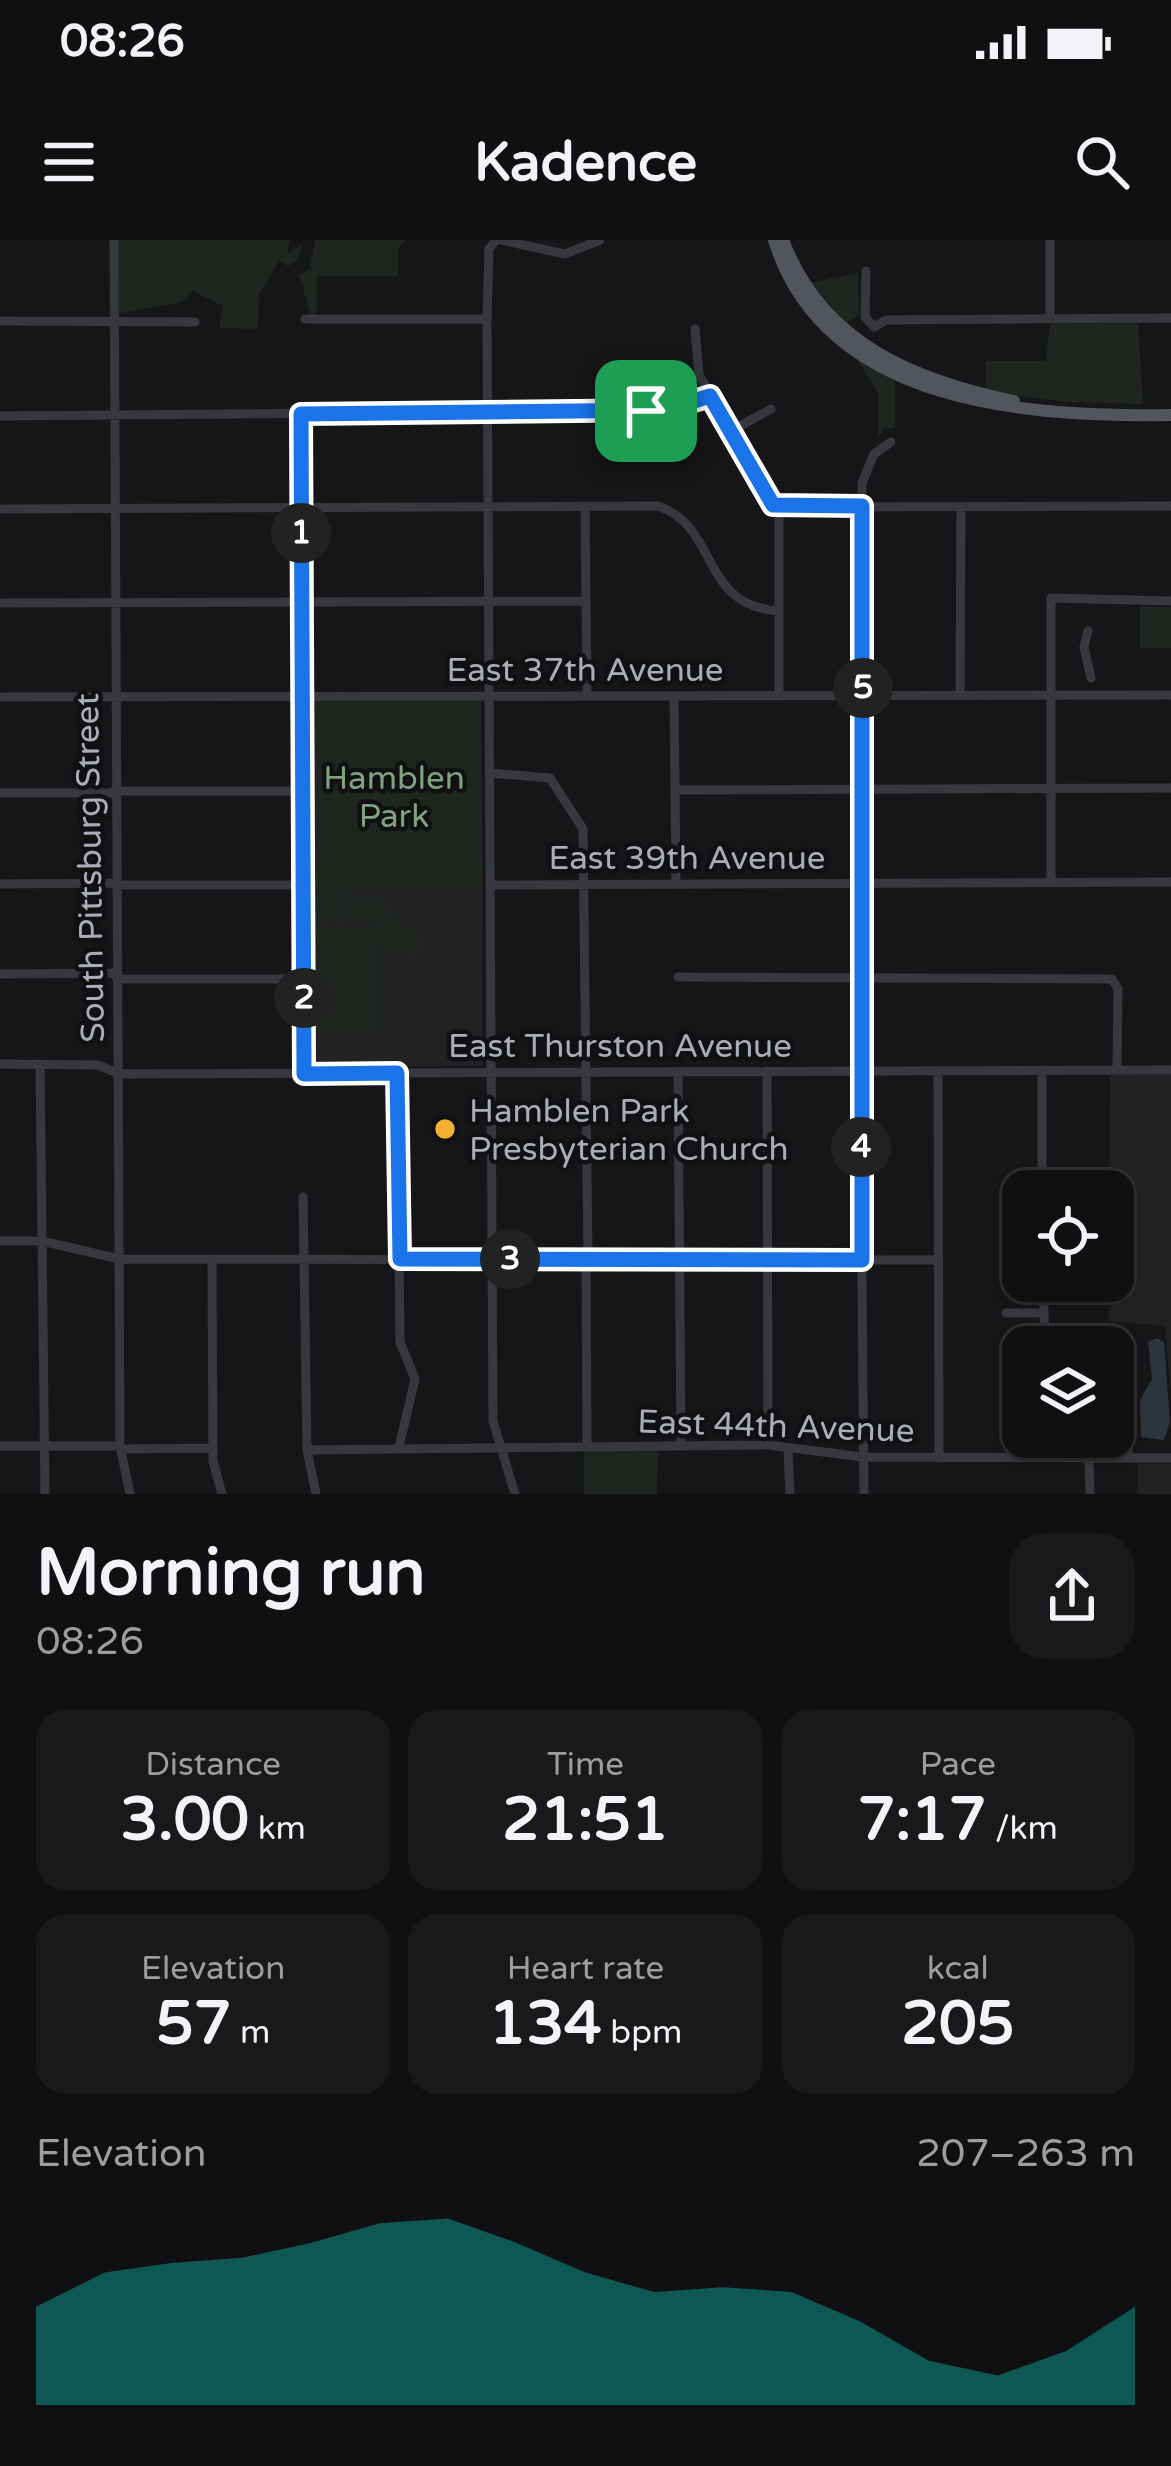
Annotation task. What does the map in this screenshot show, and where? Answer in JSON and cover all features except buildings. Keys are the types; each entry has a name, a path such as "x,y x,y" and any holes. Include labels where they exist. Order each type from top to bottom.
{"main road":[{"path":"778,240 789,278 828,329 888,370 1010,408 1171,411"}],"street":[{"name":"South Pittsburg Street","path":"114,240 113,698 121,1447 130,1494"},
{"path":"515,1494 493,1420 487,319 496,240 565,254 600,240"},
{"path":"1050,240 1050,319"},
{"path":"866,271 865,317 874,327 886,320 1171,318"},
{"path":"305,320 487,319"},
{"path":"0,321 195,322"},
{"path":"695,329 699,375 779,508 779,695"},
{"path":"0,416 665,410 710,396"},
{"path":"731,431 771,409"},
{"path":"301,414 304,1074"},
{"path":"864,1494 862,506 865,467 890,442"},
{"path":"584,506 587,696"},
{"path":"0,509 584,506 668,510 682,517 730,596 759,610 779,611"},
{"path":"779,508 1171,506"},
{"path":"960,695 961,508"},
{"path":"1051,881 1051,598 1171,601"},
{"path":"0,603 586,602"},
{"path":"1088,631 1084,646 1092,695"},
{"name":"East 37th Avenue","path":"0,698 1171,695"},
{"path":"674,696 676,884"},
{"path":"489,773 534,773 550,778 583,829 588,885 587,1447"},
{"path":"675,790 1171,788"},
{"path":"0,794 302,791"},
{"name":"East 39th Avenue","path":"490,885 1171,882"},
{"path":"0,884 303,885"},
{"path":"0,974 303,979"},
{"path":"678,977 1112,979 1118,989 1117,1070"},
{"name":"East Thurston Avenue","path":"0,1064 98,1065 119,1074 1171,1070"},
{"path":"40,1064 45,1494"},
{"path":"1042,1070 1042,1170"},
{"path":"767,1071 769,1445"},
{"path":"938,1071 939,1458"},
{"path":"678,1072 681,1446"},
{"path":"397,1073 400,1342 415,1379 399,1448"},
{"path":"303,1197 308,1450 316,1494"},
{"path":"0,1241 42,1241 119,1259 938,1260"},
{"path":"212,1260 213,1448 222,1494"},
{"path":"1043,1302 1044,1326"},
{"path":"1006,1313 1044,1313"},
{"path":"0,1445 213,1448"},
{"name":"East 44th Avenue","path":"308,1450 769,1445 863,1457 1002,1458"},
{"path":"788,1449 790,1494"},
{"path":"1089,1458 1090,1494"},
{"name":"East 44th Avenue","path":"1134,1458 1171,1458"}],"shaded area":[{"path":"307,887 483,887 482,1066 310,1067"},
{"path":"1110,1075 1171,1075 1171,1396 1165,1326 1109,1321 1109,1302 1134,1302 1134,1170 1110,1170"},
{"path":"1157,1338 1164,1342 1170,1422 1164,1440 1141,1437 1140,1400 1152,1379 1148,1342"},
{"path":"1138,1464 1171,1464 1171,1494 1138,1494"}],"green space":[{"path":"118,240 290,240 287,254 302,244 297,261 288,266 279,261 259,295 258,329 219,328 223,306 193,291 179,303 119,313"},
{"path":"315,240 406,240 398,248 398,276 317,276 317,311 311,315 299,275 310,269"},
{"path":"858,273 859,315 846,323 811,283"},
{"path":"1138,323 1143,404 1065,402 986,391 986,361 1046,361 1050,324"},
{"path":"858,361 895,381 895,428 884,428 878,437 878,393"},
{"path":"1140,607 1171,607 1171,648 1140,648"},
{"name":"Hamblen Park","path":"307,700 481,701 483,887 348,887 348,922 318,922 319,888 307,887"},
{"path":"354,899 388,899 388,918 395,916 421,939 422,955 410,959 405,949 394,958 378,946 378,921 354,920"},
{"path":"375,926 376,1031 312,1032 311,927"},
{"path":"658,1449 657,1494 584,1494 584,1451"}],"place":[{"name":"Hamblen Park Presbyterian Church","path":"445,1129"}],"route":[{"path":"710,396 773,505 862,506 866,1071 860,1071 862,1260 400,1259 397,1073 304,1074 301,414 646,411 689,405 710,396"}]}
